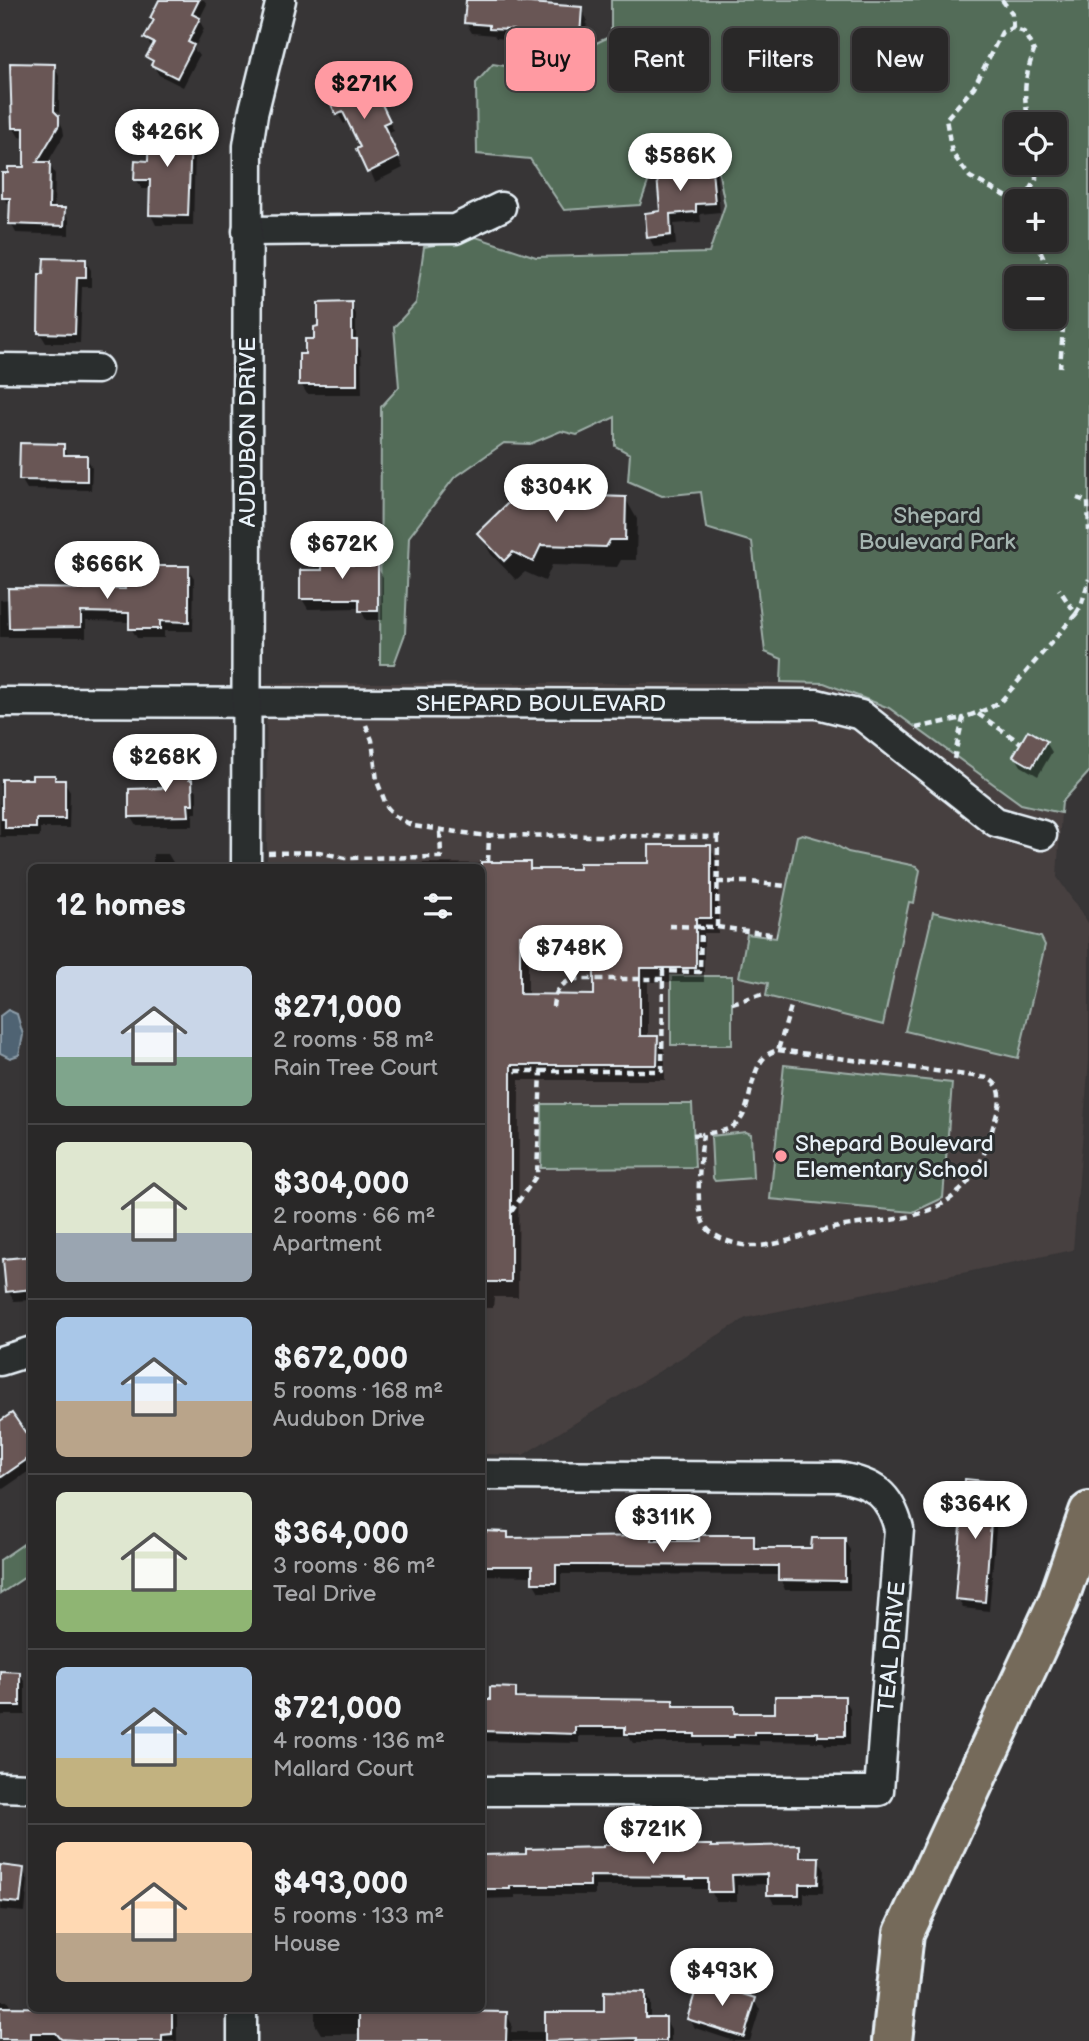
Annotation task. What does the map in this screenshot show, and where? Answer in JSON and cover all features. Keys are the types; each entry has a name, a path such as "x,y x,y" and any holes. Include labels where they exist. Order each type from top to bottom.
{"highway":[{"path":"891,2041 904,1933 1058,1601 1089,1511"}],"street":[{"name":"AUDUBON DRIVE","path":"257,860 246,702 247,231 250,135 281,0"},
{"path":"247,231 455,229 501,207"},
{"path":"0,368 97,369"},
{"name":"SHEPARD BOULEVARD","path":"0,702 817,704 861,715 996,822 1042,835"},
{"path":"0,1361 28,1352"},
{"name":"TEAL DRIVE","path":"485,1475 839,1477 862,1481 878,1491 889,1504 899,1529 879,1791 485,1791"},
{"path":"0,1787 28,1788"},
{"path":"242,2012 242,2041"}],"path":[{"path":"1002,0 1012,13 1013,28"},
{"path":"1004,195 970,177 952,153 946,119 974,87 1002,32 1013,28 1024,32 1034,51 1027,71 1026,112"},
{"path":"1060,367 1063,329"},
{"path":"1077,498 1088,502 1089,531"},
{"path":"886,735 963,718 1002,700 1082,606 1089,579"},
{"path":"1059,589 1076,614"},
{"path":"978,713 1021,743"},
{"path":"948,783 963,718"},
{"path":"373,722 361,722 370,730 373,769 387,807 395,816 413,826 489,835 719,837 717,927"},
{"path":"257,860 319,852 345,858 441,858 440,830"},
{"path":"488,862 489,835"},
{"path":"717,882 786,886"},
{"path":"668,926 717,927 777,935"},
{"path":"511,1070 663,1071 663,971 700,972 701,926"},
{"path":"553,1007 558,989 573,979 663,979"},
{"path":"732,1003 766,993"},
{"path":"778,1050 792,1003"},
{"path":"693,1135 725,1130 741,1119 751,1083 770,1051 988,1078 997,1083 1000,1090 1000,1103 979,1166 956,1195 903,1219 833,1228 774,1243 747,1246 720,1237 703,1223 699,1172 703,1134"},
{"path":"511,1212 537,1175 541,1071"}],"shaded area":[{"name":"Shepard Boulevard Elementary School","path":"266,683 824,683 889,708 1021,804 1061,813 1057,877 1089,924 1089,1061 1073,1250 746,1318 523,1455 485,1454 485,864 267,864"}],"green space":[{"name":"Shepard Boulevard Park","path":"611,0 1089,0 1089,772 1062,802 1061,813 1021,804 889,708 824,683 781,682 782,659 765,652 752,542 706,528 701,492 662,496 628,481 630,454 615,446 615,417 577,435 561,431 530,444 504,443 454,478 409,537 405,634 394,664 380,664 381,407 399,387 394,327 416,303 424,247 476,237 536,257 709,253 725,205 714,149 658,154 640,205 564,210 530,159 477,154 476,83 493,64 506,66 506,91 595,91 595,44 609,37 609,91 709,91 709,28 611,28"},
{"path":"802,834 830,842 848,852 916,866 920,870 914,903 909,902 883,1025 766,996 768,983 739,977 747,934 776,938 797,836"},
{"path":"933,912 1041,937 1045,945 1018,1058 905,1031"},
{"path":"671,976 732,976 732,1045 671,1045"},
{"path":"784,1065 952,1083 943,1198 913,1212 770,1199"},
{"path":"542,1104 692,1104 695,1167 541,1168"},
{"path":"746,1132 751,1134 753,1178 715,1181 711,1136"},
{"path":"28,1541 28,1575 0,1594 0,1560"}],"water":[{"path":"8,1010 17,1014 23,1035 19,1055 10,1058 0,1053 0,1016"}],"building":[{"path":"159,0 199,0 192,14 200,18 188,42 194,45 177,78 151,65 153,61 146,57 154,43 144,38 154,20 150,18"},
{"path":"466,0 518,0 582,7 581,28 489,29 489,25 464,23"},
{"path":"10,63 55,64 54,111 59,116 59,125 37,162 50,162 49,208 65,208 64,226 9,224 10,198 2,198 2,173 8,173 8,167 24,167 24,128 12,128"},
{"path":"363,73 390,121 383,124 399,157 367,173 356,149 360,147 343,112 336,115 325,91"},
{"path":"149,121 186,122 186,138 191,138 188,216 149,215 150,180 134,180 135,160 148,161"},
{"path":"711,159 715,203 696,204 696,212 670,214 671,235 647,238 645,213 660,211 656,163"},
{"path":"44,258 86,259 86,277 77,277 75,334 38,333 39,274 43,274"},
{"path":"352,302 352,339 357,339 357,385 299,385 299,354 305,354 305,339 314,339 314,327 318,326 318,303"},
{"path":"20,443 64,444 64,455 87,455 87,481 19,480"},
{"path":"550,485 564,495 626,497 625,540 610,540 606,547 541,545 533,562 513,552 504,561 477,533 508,503 533,504 539,489"},
{"path":"322,549 346,549 346,565 378,565 378,611 359,611 359,599 300,599 300,570 322,570"},
{"path":"136,566 189,566 189,622 160,621 160,629 129,629 129,613 81,612 81,627 9,628 8,588 125,589 125,578"},
{"path":"1028,730 1047,741 1032,767 1013,756"},
{"path":"163,760 189,760 193,804 188,804 189,816 129,817 129,789 163,788"},
{"path":"32,775 55,775 55,780 65,780 65,819 36,819 36,828 5,828 5,819 2,819 2,779 32,779"},
{"path":"649,845 711,845 711,918 696,918 696,968 640,968 640,1036 658,1036 657,1065 511,1065 511,1282 485,1282 485,864 481,862 530,862 530,869 579,869 579,863 649,863","holes":["520,935 594,935 594,995 520,994"]},
{"path":"28,1256 28,1289 6,1292 3,1259"},
{"path":"12,1413 28,1436 28,1459 0,1478 0,1421"},
{"path":"965,1479 994,1482 985,1602 955,1599"},
{"path":"485,1531 508,1532 508,1538 652,1536 652,1541 699,1541 699,1535 754,1535 754,1548 811,1548 812,1538 845,1538 845,1581 778,1580 778,1566 556,1565 556,1583 532,1583 532,1566 485,1566"},
{"path":"0,1671 20,1672 20,1706 0,1706"},
{"path":"490,1687 516,1688 516,1698 673,1700 673,1706 735,1706 735,1713 775,1713 775,1696 845,1696 845,1736 818,1736 818,1732 754,1732 754,1735 734,1737 695,1737 695,1734 625,1734 625,1727 575,1727 575,1734 485,1731 485,1700 490,1700"},
{"path":"800,1845 800,1857 819,1857 818,1884 799,1884 799,1895 767,1895 767,1874 732,1875 733,1892 708,1892 708,1879 590,1876 590,1886 510,1886 510,1889 485,1889 485,1855 526,1854 526,1849"},
{"path":"0,1865 24,1868 20,1903 0,1901"},
{"path":"699,1980 756,1998 744,2037 687,2019"},
{"path":"604,1991 645,1992 645,2017 666,2017 666,2041 637,2041 637,2038 545,2041 545,2012 604,2012"},
{"path":"0,2007 28,2007 28,2012 172,2012 172,2034 162,2035 162,2041 61,2039 56,2033 31,2033 31,2039 0,2039"},
{"path":"359,2012 507,2012 506,2041 359,2041"}],"place":[{"name":"Shepard Boulevard Elementary School","path":"781,1156"}]}
